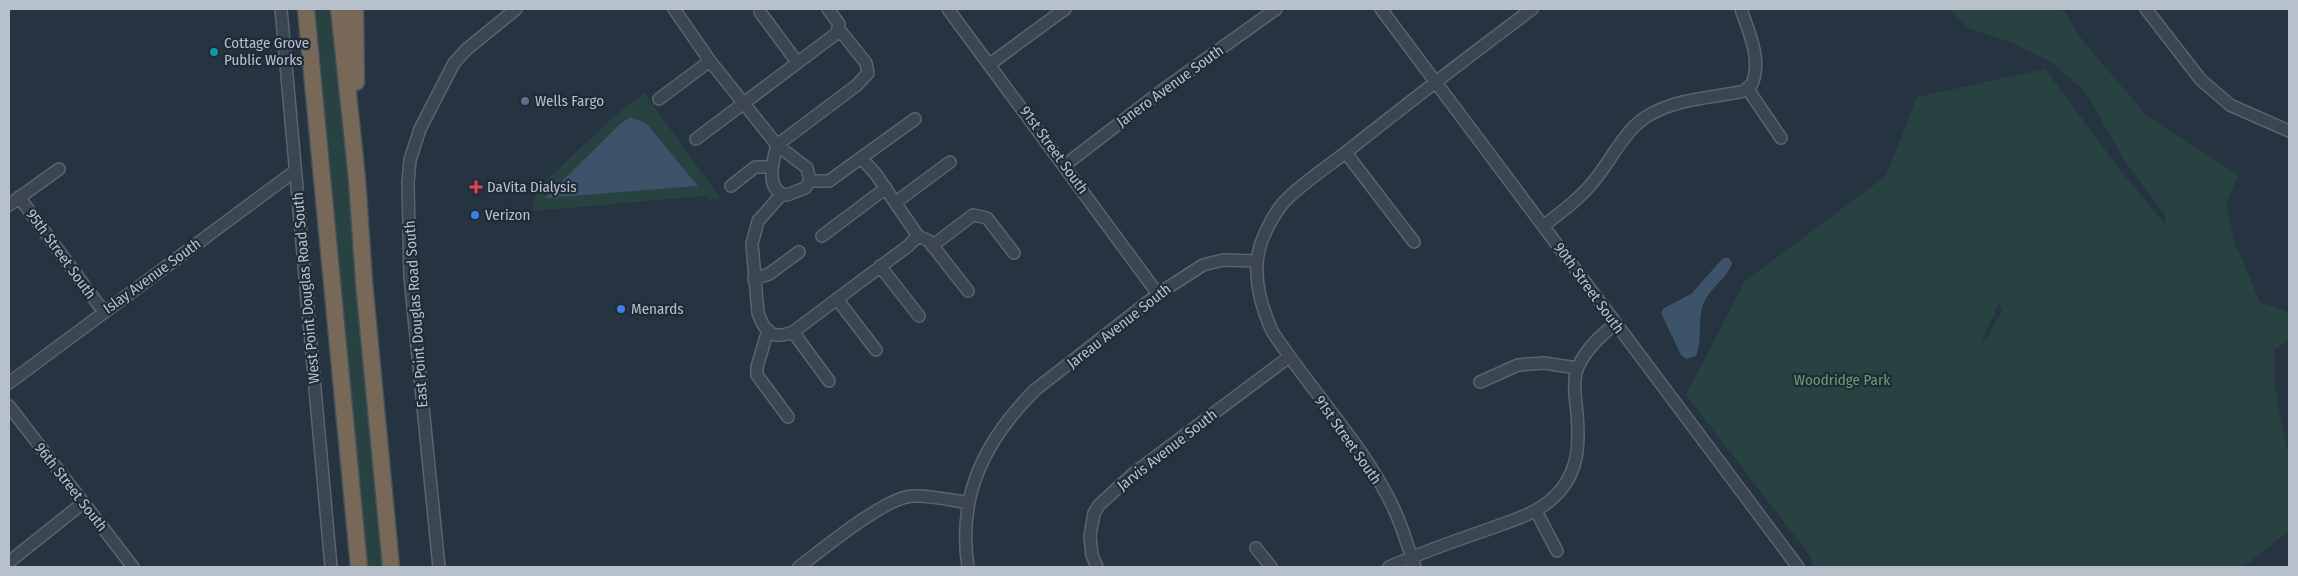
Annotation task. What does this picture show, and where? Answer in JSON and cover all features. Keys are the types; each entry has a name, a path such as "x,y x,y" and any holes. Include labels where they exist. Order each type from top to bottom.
{"highway":[{"path":"306,9 359,567"},
{"path":"339,9 357,179 364,282 391,567"},
{"path":"355,9 357,179"}],"street":[{"name":"West Point Douglas Road South","path":"281,9 295,171 307,278 331,567"},
{"name":"East Point Douglas Road South","path":"439,567 410,277 408,183 410,160 420,129 454,63 467,49 516,9"},
{"path":"674,9 710,61 777,145 807,168 810,181 805,188 794,194 782,194 758,220 752,244 758,313 762,323 772,335 779,337 793,332 918,236"},
{"path":"696,139 837,33 839,24 828,9"},
{"name":"91st Street South","path":"948,9 1065,165 1158,294"},
{"path":"990,64 1065,9"},
{"name":"Janero Avenue South","path":"1065,165 1160,92 1276,9"},
{"name":"90th Street South","path":"1381,9 1798,567"},
{"path":"1257,261 1261,244 1268,228 1287,199 1435,81 1532,9"},
{"path":"1543,226 1570,206 1589,188 1644,118 1673,105 1723,96 1747,88 1752,84 1757,66 1741,9"},
{"path":"2146,9 2201,80 2230,104 2289,131"},
{"path":"760,12 797,62"},
{"path":"782,194 773,181 772,167 777,145 857,85 868,74 866,63 838,28"},
{"path":"659,99 710,61"},
{"path":"1747,88 1781,138"},
{"path":"810,181 829,181 915,119"},
{"path":"1346,153 1414,242"},
{"path":"861,158 886,188 918,236 932,246 968,291"},
{"path":"896,202 950,162"},
{"path":"731,186 755,167 772,167"},
{"path":"9,206 58,169"},
{"name":"Islay Avenue South","path":"9,383 295,171"},
{"path":"822,236 886,188"},
{"name":"95th Street South","path":"19,197 104,312"},
{"path":"932,246 973,215 987,218 1014,253"},
{"path":"754,279 769,274 799,252"},
{"name":"Jareau Avenue South","path":"968,567 966,535 969,503 978,472 1001,428 1035,390 1158,294 1203,264 1223,260 1257,261"},
{"name":"91st Street South","path":"1257,261 1257,287 1263,310 1272,332 1364,458 1394,510 1413,562"},
{"path":"880,266 919,316"},
{"path":"837,299 876,350"},
{"path":"1389,567 1413,562 1536,511 1562,489 1572,475 1576,463 1579,429 1574,386 1578,368 1598,338 1615,324"},
{"path":"768,330 757,367 757,375 788,417"},
{"path":"793,332 830,381"},
{"name":"Jarvis Avenue South","path":"1097,567 1092,555 1090,536 1094,513 1099,505 1134,473 1289,357"},
{"path":"1480,382 1518,365 1544,362 1578,368"},
{"name":"96th Street South","path":"9,406 133,567"},
{"path":"798,567 869,514 902,498 929,497 969,503"},
{"path":"9,562 82,503"},
{"path":"1536,511 1557,551"},
{"path":"1256,548 1271,567"}],"green space":[{"path":"316,9 332,9 383,567 367,567"},
{"name":"Woodridge Park","path":"1950,9 2063,9 2083,41 2147,116 2238,175 2226,205 2235,244 2260,302 2289,312 2289,341 2274,349 2274,380 2282,428 2289,455 2289,531 2243,567 1815,567 1809,560 1812,558 1686,395 1745,281 1886,176 1917,97 2045,69 2121,171 2166,226 2165,216 2123,158 2086,93 2052,62 2010,42 1966,27","holes":["1999,303 2002,310 1987,338 1981,343 1991,319 1996,316 1995,311"]},
{"path":"644,93 721,199 710,200 705,194 704,196 533,211 536,190 612,118","holes":["630,117 646,123 698,186 546,197 620,124"]}],"water":[{"path":"630,117 646,123 698,186 545,198 620,124"},
{"path":"1723,258 1729,258 1732,263 1730,269 1709,294 1703,305 1700,318 1698,350 1696,356 1686,359 1681,355 1661,313 1664,308 1691,294"}],"place":[{"name":"Cottage Grove Public Works","path":"214,52"},
{"name":"Wells Fargo","path":"525,101"},
{"name":"DaVita Dialysis","path":"476,187"},
{"name":"Verizon","path":"475,215"},
{"name":"Menards","path":"621,309"}]}
